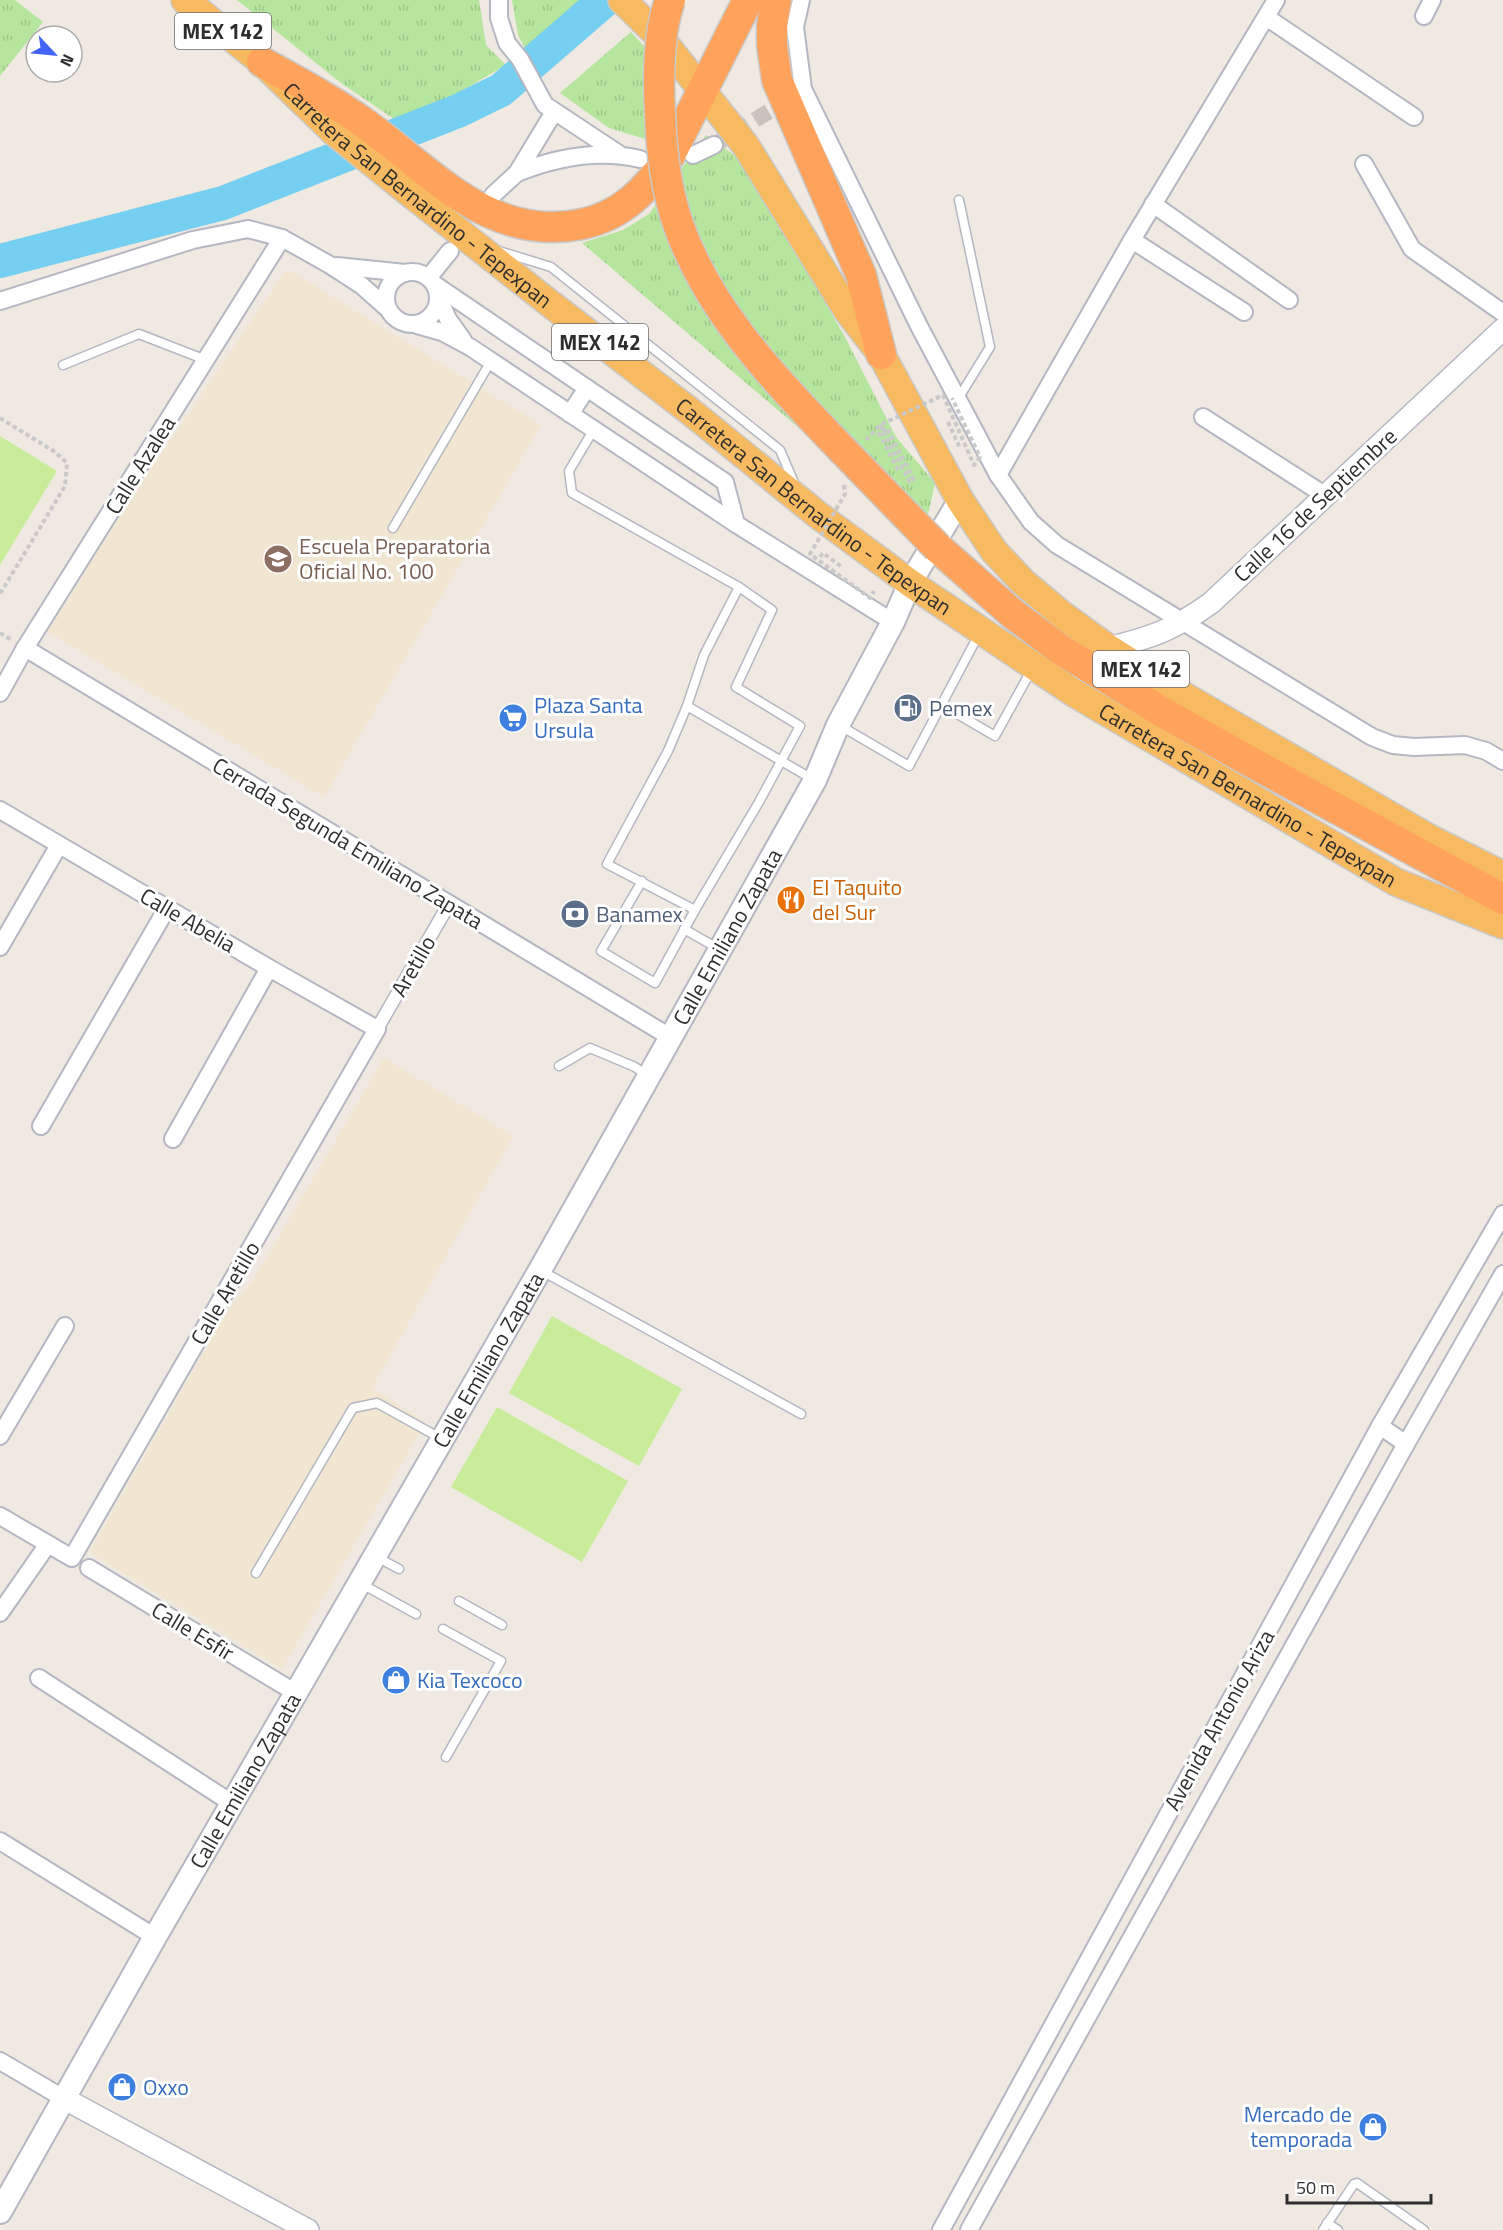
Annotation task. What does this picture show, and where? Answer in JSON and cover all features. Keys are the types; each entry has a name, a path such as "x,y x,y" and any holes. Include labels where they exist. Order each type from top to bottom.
{"highway":[{"name":"Carretera San Bernardino - Tepexpan","path":"185,0 262,62 333,131 396,182 461,247 691,412 802,502 910,583 1074,693 1396,882 1503,925"},
{"name":"MEX 142","path":"622,0 659,36 746,146 829,282 880,354 960,500 994,551 1023,582 1065,617 1108,648 1184,696 1419,832 1503,875"},
{"path":"670,0 663,34 659,92 666,177 678,224 701,275 724,315 782,387 938,548 1013,614 1061,650 1162,712 1503,900"},
{"path":"262,62 330,101 367,126 464,200 487,213 509,222 536,228 564,228 595,221 618,210 639,195 655,178 669,157 747,0"},
{"path":"776,0 772,45 777,80 857,267 869,301 880,354"}],"main road":[{"name":"Calle Emiliano Zapata","path":"0,2212 155,1937 540,1270 720,950 815,780 838,725 893,622 910,583 960,500"}],"street":[{"path":"499,0 499,18 507,43 520,59 549,108 619,154"},
{"path":"801,0 795,27 797,93 998,475 1031,522 1057,545 1372,737 1393,745 1414,747 1465,745 1503,761"},
{"path":"998,475 1132,240 1276,0"},
{"path":"1424,16 1432,0"},
{"path":"1266,17 1414,117"},
{"path":"493,195 517,173 549,108"},
{"path":"693,155 714,145"},
{"path":"517,173 569,157 619,154 640,159"},
{"path":"1364,164 1412,249 1503,314"},
{"path":"1154,204 1289,300"},
{"path":"0,301 194,240 248,229 282,238 361,285 399,322 442,332 470,347 736,524 893,622"},
{"name":"Calle Azalea","path":"0,693 25,648 282,238"},
{"path":"1132,240 1244,312"},
{"path":"417,325 432,316 434,287 461,247"},
{"path":"330,265 369,271 413,272 725,482 736,524"},
{"path":"387,308 386,291 390,283 405,273"},
{"path":"434,287 454,329 470,347"},
{"name":"Calle 16 de Septiembre","path":"1108,648 1151,638 1183,623 1211,603 1503,329"},
{"path":"570,414 587,388"},
{"path":"1203,417 1326,496"},
{"name":"Cerrada Segunda Emiliano Zapata","path":"25,648 670,1037"},
{"name":"Calle Abelia","path":"0,810 377,1029"},
{"path":"0,947 59,845"},
{"name":"Aretillo","path":"377,1029 449,904"},
{"path":"41,1126 167,908"},
{"path":"173,1139 269,968"},
{"name":"Calle Aretillo","path":"48,1544 72,1558 377,1029"},
{"name":"Avenida Antonio Ariza","path":"941,2230 1380,1426 1503,1214"},
{"name":"Avenida Antonio Ariza","path":"969,2230 1503,1274"},
{"path":"0,1436 65,1326"},
{"path":"1380,1426 1406,1444"},
{"path":"0,1516 48,1544 0,1613"},
{"name":"Calle Esfir","path":"89,1569 296,1693"},
{"path":"39,1678 232,1804"},
{"path":"0,1841 155,1937"},
{"path":"0,2061 63,2098 308,2230"}],"lane":[{"path":"957,399 990,347 959,200"},
{"path":"63,366 139,334 206,360"},
{"path":"393,528 491,361"},
{"path":"594,429 569,471 572,493 739,587 772,610 736,687 800,726 655,983 601,951 642,881"},
{"path":"695,910 607,864 659,769 687,706 704,655 739,587"},
{"path":"838,725 909,765 981,630"},
{"path":"942,705 995,736 1034,666"},
{"path":"687,706 780,762 815,780"},
{"path":"684,929 720,950"},
{"path":"559,1066 590,1048 635,1067 648,1076"},
{"path":"540,1270 801,1414"},
{"path":"256,1572 353,1407 377,1403 442,1439"},
{"path":"375,1556 399,1569"},
{"path":"359,1583 416,1614"},
{"path":"459,1601 502,1625"},
{"path":"443,1629 501,1661 446,1758"},
{"path":"1338,2230 1325,2226 1354,2184 1357,2183 1424,2230"}],"path":[{"path":"0,418 56,452 67,463 65,486 0,594"},
{"path":"880,425 910,482 914,480 887,428 879,433 908,490"}],"shaded area":[{"name":"Escuela Preparatoria Oficial No. 100","path":"287,269 541,425 324,797 48,632 139,486"},
{"path":"384,1058 513,1136 372,1388 426,1422 282,1669 89,1553 229,1308 254,1279"}],"green space":[{"path":"0,0 15,0 43,22 41,24 24,24 24,46 0,76"},
{"path":"237,0 479,0 486,45 506,65 403,125 341,83"},
{"path":"512,0 585,0 527,52 518,35"},
{"path":"631,32 668,72 676,96 665,121 652,141 609,128 560,93"},
{"path":"706,135 744,162 845,337 896,437 935,483 929,511 919,535 890,519 807,435 582,243 623,230 649,214"},
{"path":"0,436 57,471 0,565"},
{"path":"552,1316 682,1389 639,1466 509,1393"},
{"path":"497,1407 628,1481 582,1562 451,1487"}],"waterway":[{"path":"0,261 223,203 458,111 501,90 605,0"}],"tunnel":[{"path":"714,145 791,98"}],"place":[{"name":"Escuela Preparatoria Oficial No. 100","path":"278,559"},
{"name":"Pemex","path":"908,708"},
{"name":"Plaza Santa Ursula","path":"513,718"},
{"name":"El Taquito del Sur","path":"791,900"},
{"name":"Banamex","path":"575,914"},
{"name":"Kia Texcoco","path":"396,1680"},
{"name":"Oxxo","path":"122,2087"},
{"name":"Mercado de temporada","path":"1373,2127"}]}
